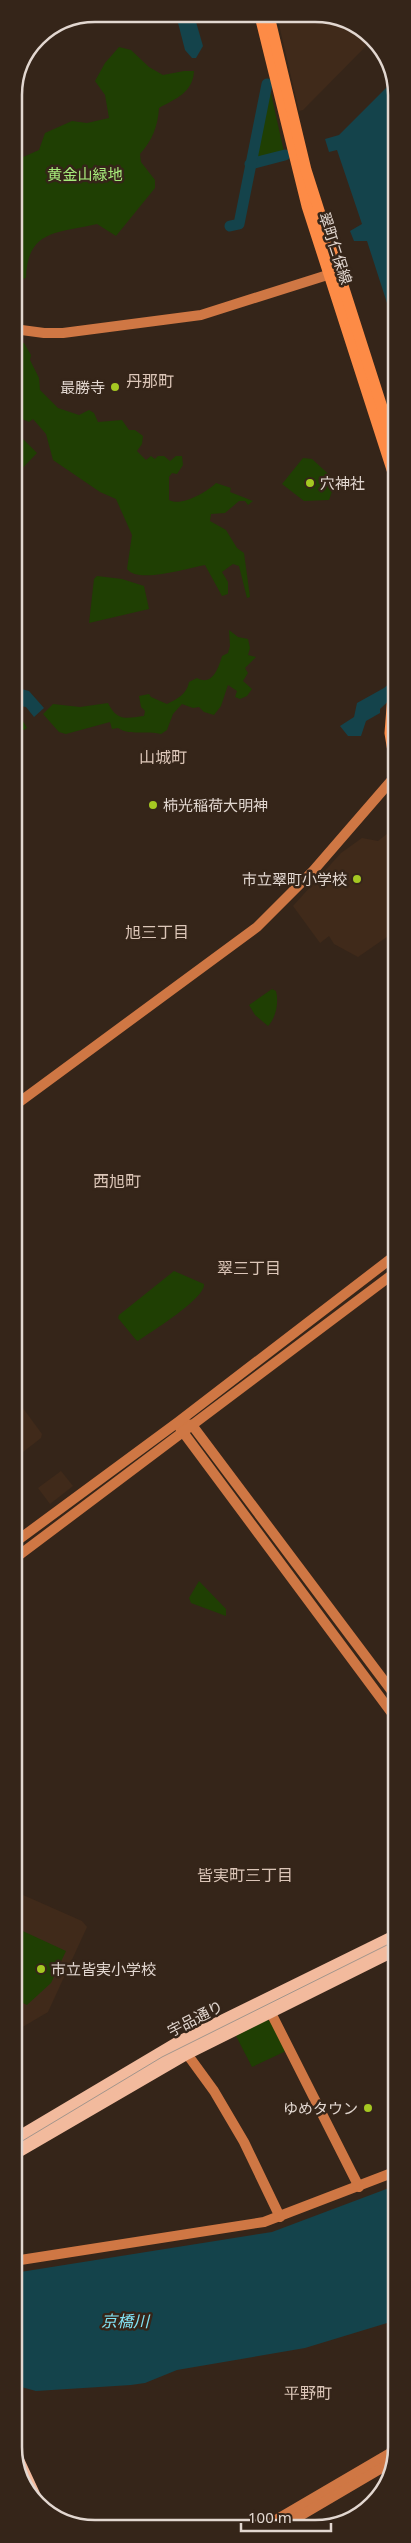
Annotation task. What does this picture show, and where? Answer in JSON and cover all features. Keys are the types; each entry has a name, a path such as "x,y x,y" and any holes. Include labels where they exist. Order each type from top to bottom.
{"highway":[{"name":"宇品通り","path":"23,2137 182,2048 267,2006 388,1941"},
{"name":"宇品通り","path":"267,2006 388,1952"},
{"name":"宇品通り","path":"23,2147 182,2048"}],"main road":[{"name":"翠町仁保線","path":"261,22 293,157 388,429"},
{"name":"翠町仁保線","path":"270,22 333,273 388,453"}],"street":[{"path":"22,330 63,333 201,315 333,273"},
{"path":"22,1100 257,927 313,871 388,785"},
{"path":"23,1537 178,1422 388,1261"},
{"path":"23,1553 388,1278"},
{"path":"178,1422 192,1426 388,1686"},
{"path":"178,1422 182,1433 388,1708"},
{"path":"267,2006 359,2187"},
{"path":"182,2048 214,2091 244,2142 280,2217"},
{"path":"23,2260 252,2225 280,2217 388,2176"},
{"path":"276,2520 387,2455"},
{"path":"293,2520 386,2466"}],"shaded area":[{"path":"278,22 325,23 348,30 364,41 367,45 303,110 299,111"},
{"name":"市立翠町小学校","path":"388,833 388,936 358,957 334,944 329,936 320,943 293,906 341,853 362,838 378,841"},
{"path":"23,1408 42,1434 41,1438 23,1452"},
{"path":"61,1471 73,1486 50,1504 38,1488"},
{"name":"市立皆実小学校","path":"23,1895 82,1921 87,1927 48,2012 23,2027"}],"green space":[{"name":"黄金山緑地","path":"119,47 131,50 149,67 163,75 194,71 193,79 187,90 159,108 154,133 140,154 141,162 155,180 155,188 116,236 97,224 58,232 39,242 32,250 26,278 22,279 22,157 39,150 45,133 72,121 87,123 109,118 105,95 95,81 105,63"},
{"path":"269,84 284,152 258,161 255,160"},
{"path":"22,343 31,355 30,360 39,378 40,390 58,408 79,415 89,410 94,413 98,422 122,420 129,430 135,430 143,436 142,444 137,451 146,460 151,456 155,459 158,456 164,456 170,461 176,456 182,456 183,465 177,474 172,473 169,477 169,500 180,502 187,500 216,483 231,488 230,492 253,501 248,505 245,501 239,501 225,513 211,514 210,521 226,530 237,548 244,553 250,597 247,598 239,566 233,564 222,572 228,582 228,594 222,596 205,565 176,572 152,575 141,575 127,569 132,535 116,499 100,492 53,460 46,434 33,419 29,422 22,419"},
{"path":"22,438 37,453 22,468"},
{"path":"303,458 312,459 336,481 329,500 304,501 282,484"},
{"path":"97,576 122,579 144,586 149,609 89,623 94,579"},
{"path":"229,630 238,637 248,639 250,648 248,655 256,657 245,668 248,673 243,681 252,689 247,696 240,699 235,697 237,691 228,685 221,706 214,715 204,712 199,707 193,708 182,704 173,714 167,730 161,734 128,732 118,728 112,729 110,722 66,734 59,732 43,714 53,704 80,707 108,703 111,709 119,716 128,718 144,716 145,711 141,707 139,696 149,694 151,697 167,704 184,693 189,682 197,678 207,680 211,678 217,670 222,656 228,653 230,646"},
{"path":"22,720 27,728 22,731"},
{"path":"272,989 276,991 277,1005 273,1019 268,1026 255,1015 249,1005"},
{"path":"174,1271 204,1284 202,1290 196,1298 177,1314 138,1341 136,1340 118,1318 119,1315"},
{"path":"199,1581 226,1609 226,1616 191,1603 189,1598"},
{"path":"23,1931 66,1951 51,1983 27,2005 23,2003"},
{"path":"267,2020 272,2022 286,2048 284,2052 252,2067 236,2036"}],"water":[{"path":"178,22 196,22 203,46 196,58 192,58 185,50"},
{"path":"388,86 388,306 367,241 354,241 350,231 362,224 337,150 329,152 325,139 339,135"},
{"path":"388,685 388,701 380,709 380,713 366,721 361,736 348,736 340,726 354,717 357,703"},
{"path":"22,689 29,691 44,708 34,717 26,707 22,706"},
{"name":"京橋川","path":"388,2188 388,2323 305,2348 177,2370 145,2383 36,2391 23,2387 23,2272 272,2232"}],"waterway":[{"path":"230,226 239,224 267,84"},
{"path":"250,164 285,155"}],"tram line":[{"path":"23,2141 162,2057 388,1944"}],"place":[{"name":"最勝寺","path":"115,387"},
{"name":"穴神社","path":"310,483"},
{"name":"柿光稲荷大明神","path":"153,805"},
{"name":"市立翠町小学校","path":"357,879"},
{"name":"市立皆実小学校","path":"41,1969"},
{"name":"ゆめタウン","path":"368,2108"}],"district":[{"name":"丹那町","path":"150,381"},
{"name":"山城町","path":"163,757"},
{"name":"旭三丁目","path":"157,932"},
{"name":"西旭町","path":"117,1181"},
{"name":"翠三丁目","path":"249,1268"},
{"name":"皆実町三丁目","path":"245,1875"},
{"name":"平野町","path":"308,2393"}]}
